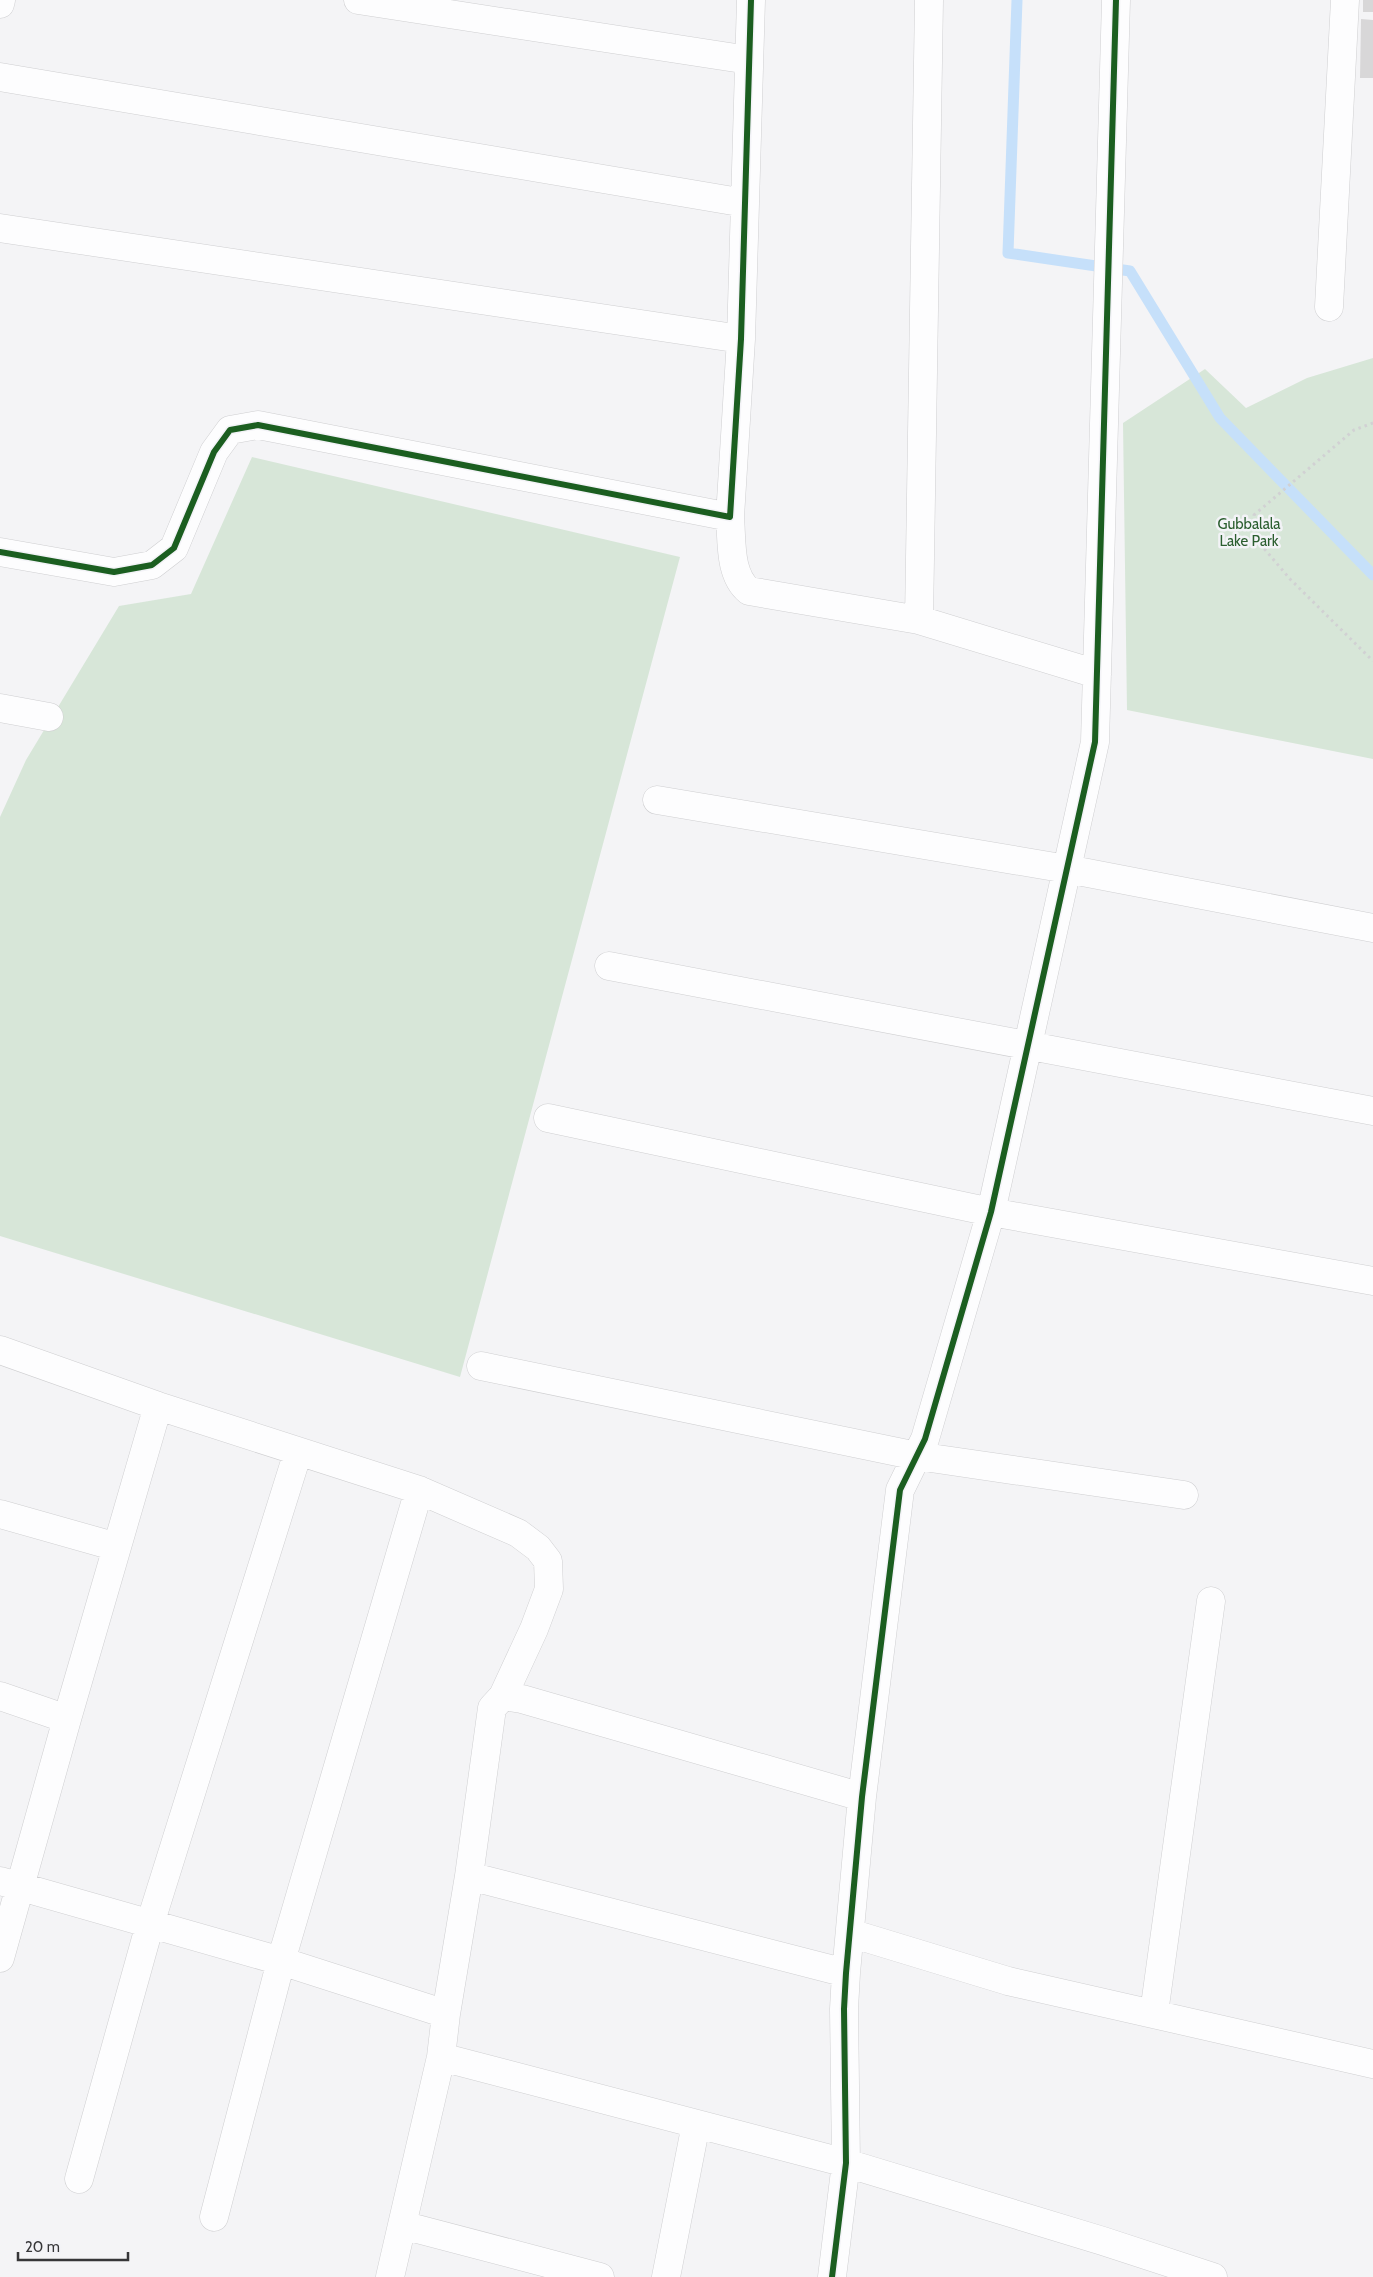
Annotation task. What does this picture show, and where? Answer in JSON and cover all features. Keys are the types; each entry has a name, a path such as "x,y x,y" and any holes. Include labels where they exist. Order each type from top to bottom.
{"street":[{"path":"0,4 1,0"},
{"path":"358,0 749,60"},
{"path":"751,0 741,339 730,517 735,572 742,585 749,591 919,620 1098,674"},
{"path":"919,620 929,0"},
{"path":"832,2277 846,2164 844,2009 846,1973 862,1797 900,1490 925,1439 992,1212 1094,742 1098,674 1116,0"},
{"path":"1329,307 1345,0"},
{"path":"0,77 745,203"},
{"path":"0,228 741,339"},
{"path":"0,552 114,572 152,565 174,548 214,452 230,430 258,425 730,517"},
{"path":"0,708 49,717"},
{"path":"657,800 1066,869 1373,928"},
{"path":"609,966 1373,1111"},
{"path":"548,1118 992,1212 1373,1281"},
{"path":"0,1350 158,1406 419,1490 518,1533 538,1548 548,1561 549,1589 534,1629 502,1696 492,1708 469,1876 446,2014 441,2057 390,2277"},
{"path":"481,1366 917,1456 1184,1494"},
{"path":"0,1958 10,1884 67,1718 158,1406"},
{"path":"78,2179 150,1924 298,1452"},
{"path":"214,2217 281,1961 419,1490"},
{"path":"0,1514 117,1547"},
{"path":"1154,2013 1211,1601"},
{"path":"0,1696 67,1718"},
{"path":"502,1696 522,1699 862,1797"},
{"path":"469,1876 846,1973"},
{"path":"10,1884 281,1961 446,2014"},
{"path":"850,1933 1008,1981 1373,2064"},
{"path":"441,2057 846,2164 1104,2241 1214,2277"},
{"path":"666,2277 696,2124"},
{"path":"402,2225 600,2277"}],"path":[{"path":"1373,423 1354,430 1254,515 1256,539 1290,579 1373,661"}],"green space":[{"name":"Gubbalala Lake Park","path":"1373,358 1373,759 1127,710 1123,423 1205,369 1246,408 1307,378"},
{"path":"252,457 680,557 460,1377 0,1236 0,817 26,760 119,606 191,594"}],"building":[{"path":"1363,0 1373,0 1373,12 1363,12"},
{"path":"1361,19 1373,20 1373,78 1360,78"}],"waterway":[{"path":"1017,0 1008,253 1130,271 1220,418 1373,575"}],"cycle path":[{"path":"0,552 114,572 152,565 174,548 214,452 230,430 258,425 730,517 741,339 751,0"},
{"path":"832,2277 846,2163 844,2009 846,1973 862,1797 900,1490 925,1439 991,1212 1095,742 1116,0"}]}
